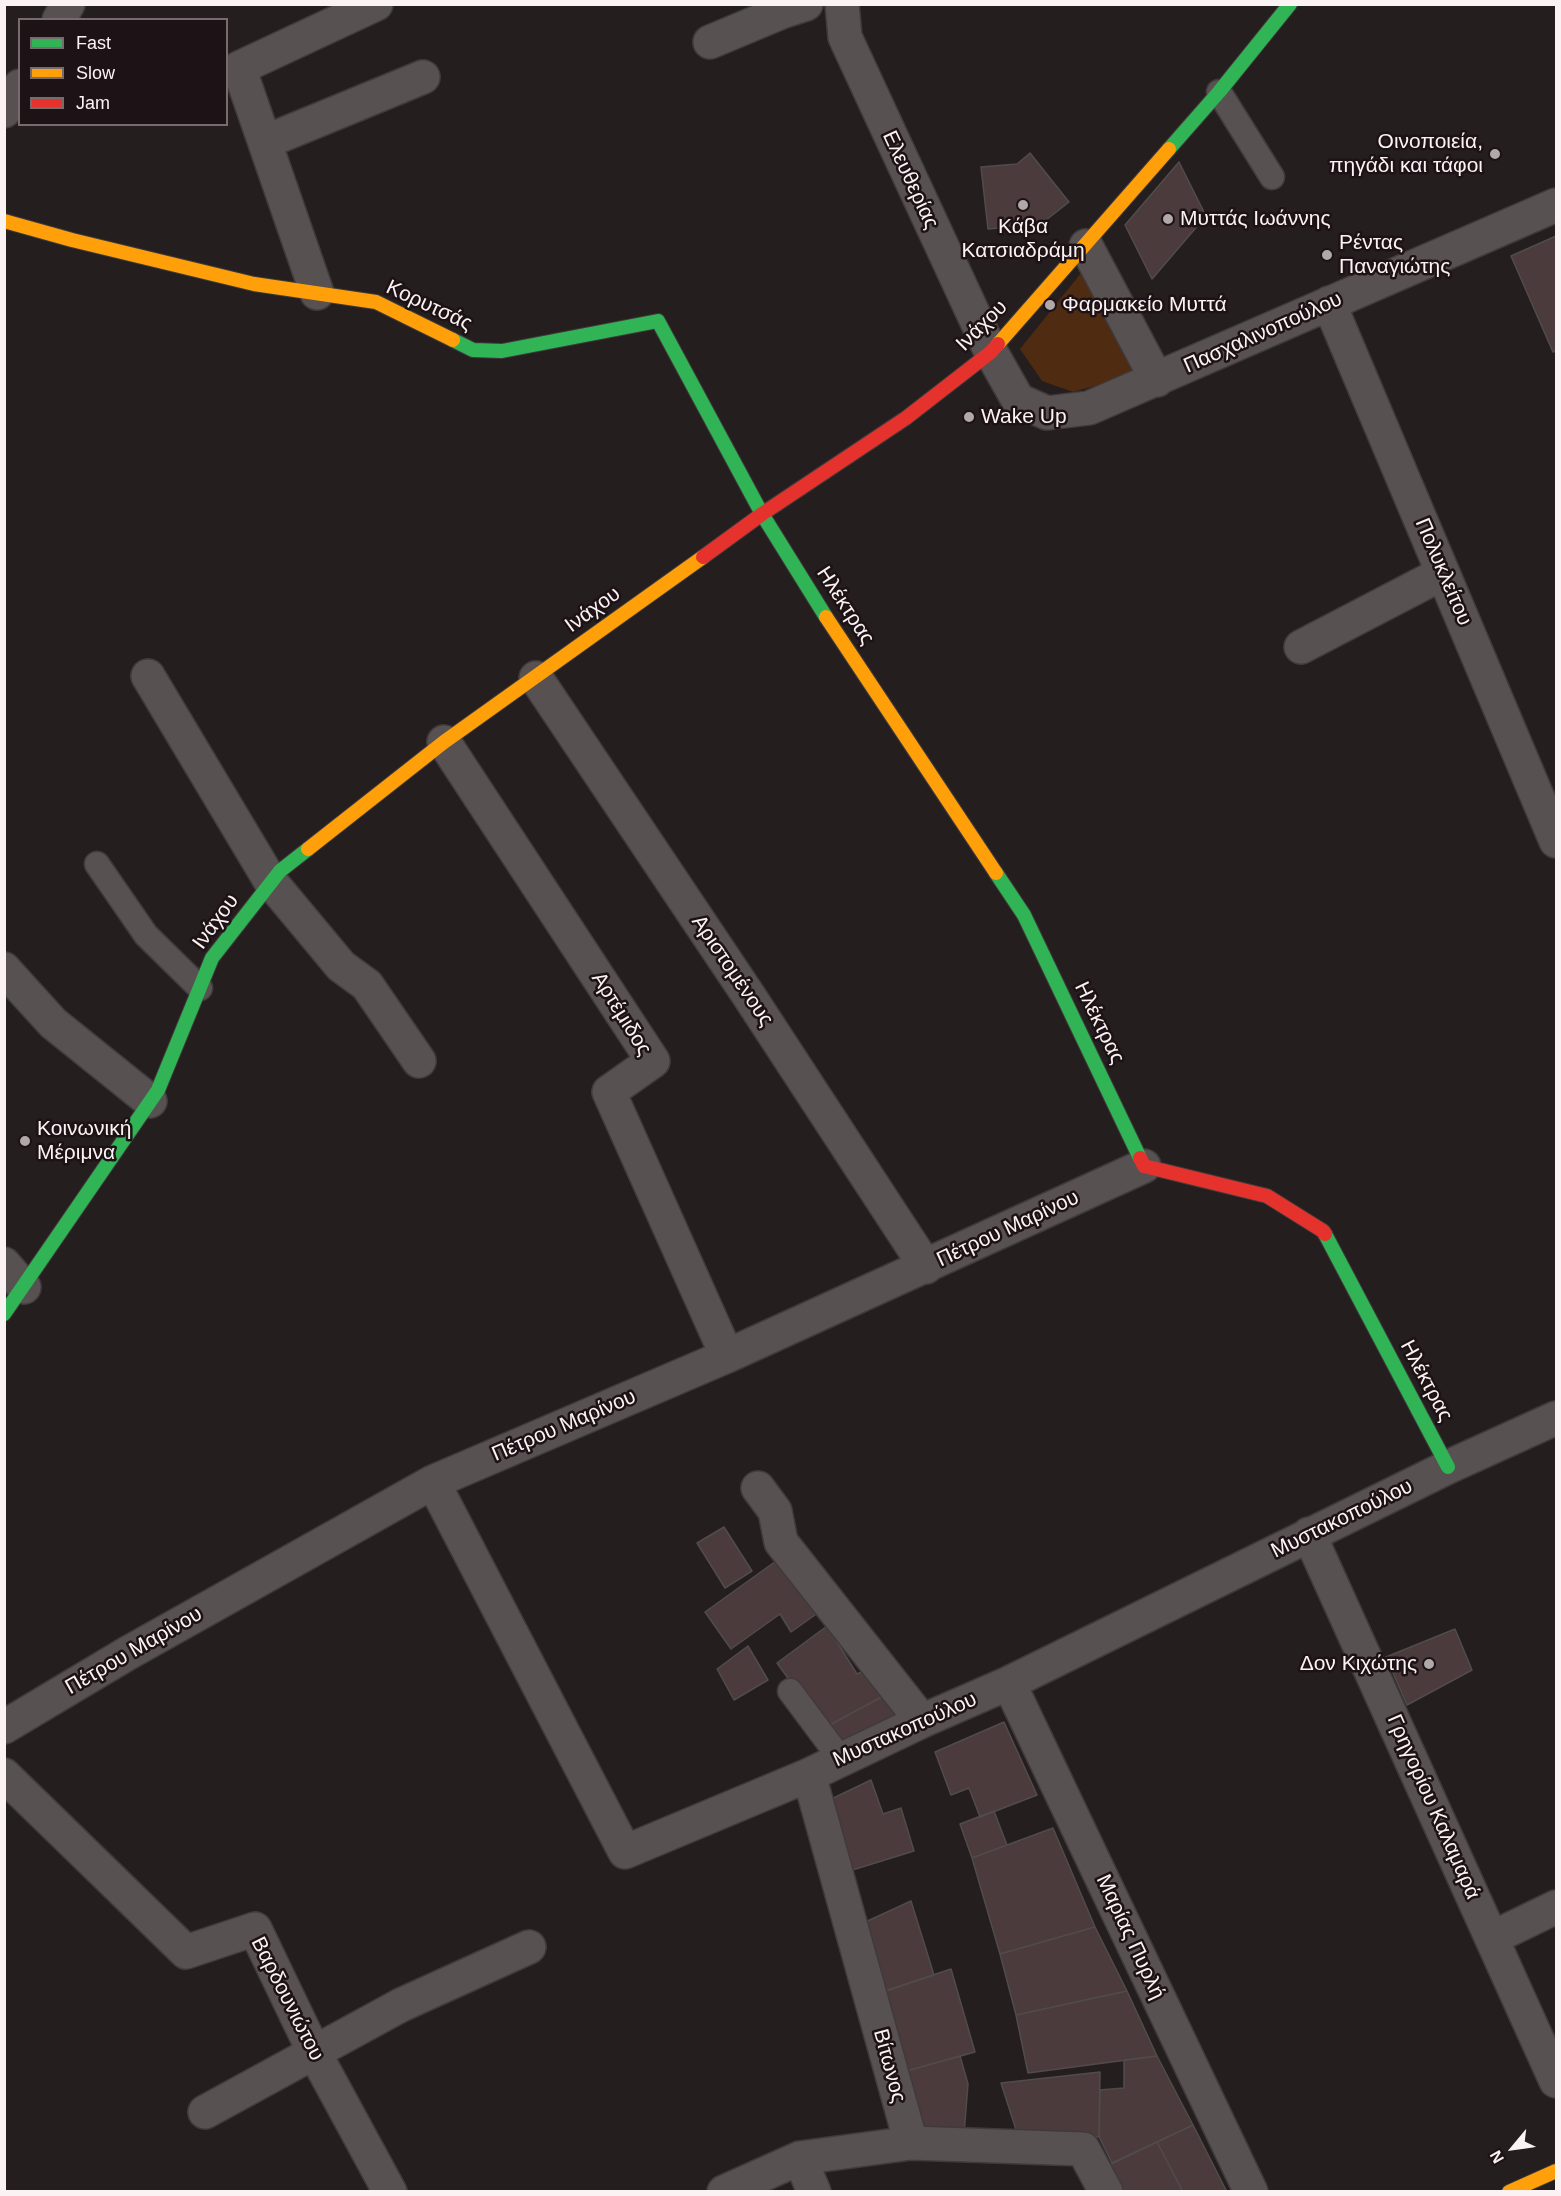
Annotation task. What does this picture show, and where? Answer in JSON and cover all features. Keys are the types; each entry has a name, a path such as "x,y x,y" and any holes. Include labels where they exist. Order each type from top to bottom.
{"street":[{"path":"60,18 68,4"},
{"path":"317,293 239,68 376,4"},
{"path":"710,42 747,14 784,10 806,4"},
{"name":"Ελευθερίας","path":"842,4 844,37 991,352"},
{"name":"Ινάχου","path":"4,1314 14,1275 158,1090 212,958 280,871 444,742 762,514 906,418 991,352 1219,92 1290,4"},
{"path":"265,142 423,77"},
{"path":"4,111 18,89"},
{"name":"Πασχαλινοπούλου","path":"991,352 1018,400 1047,413 1089,408 1557,205"},
{"name":"Κορυτσάς","path":"4,220 72,240 254,284 376,302 473,350 502,351 658,321 762,514"},
{"path":"1086,246 1157,380"},
{"name":"Πολυκλείτου","path":"1329,303 1557,841"},
{"name":"Ηλέκτρας","path":"762,514 831,625 1024,915 1144,1166 1267,1196 1323,1231 1448,1467"},
{"path":"1301,647 1443,573"},
{"path":"148,676 271,882 341,966 367,985 419,1061"},
{"name":"Αριστομένους","path":"536,678 749,996 926,1267"},
{"name":"Αρτέμιδος","path":"444,742 653,1061 609,1092 727,1356"},
{"path":"4,969 53,1023 150,1101"},
{"name":"Πέτρου Μαρίνου","path":"4,1727 128,1653 433,1482 727,1356 1144,1166"},
{"name":"Μυστακοπούλου","path":"433,1482 625,1852 809,1775 840,1758 1009,1683 1309,1534 1557,1418"},
{"path":"758,1488 775,1511 781,1542 922,1721"},
{"name":"Γρηγορίου Καλαμαρά","path":"1309,1534 1557,2081"},
{"name":"Μαρίας Πυρλή","path":"1009,1683 1251,2192"},
{"name":"Βαρδουνιώτου","path":"4,1775 186,1952 255,1929 314,2052 390,2192"},
{"name":"Βίτωνος","path":"809,1775 911,2143"},
{"path":"1492,1938 1557,1907"},
{"path":"205,2112 401,2005 529,1947"},
{"path":"724,2192 800,2158 911,2143 1083,2149 1106,2192"},
{"path":"800,2158 814,2192"},
{"path":"1509,2192 1557,2171"}],"lane":[{"path":"1219,92 1272,177"},
{"path":"97,864 146,935 200,988"},
{"path":"790,1690 840,1758"}],"shaded area":[{"path":"1089,263 1145,372 1073,392 1042,381 1020,349"}],"building":[{"path":"1030,153 1069,202 1041,224 988,229 981,167 1017,164"},
{"path":"1179,162 1206,216 1152,279 1125,225"},
{"path":"1556,236 1556,351 1553,352 1511,256"},
{"path":"724,1527 752,1571 725,1588 697,1543"},
{"path":"783,1556 822,1610 791,1632 780,1614 731,1649 705,1612"},
{"path":"827,1626 857,1674 865,1670 891,1692 824,1728 777,1663"},
{"name":"Δον Κιχώτης","path":"1455,1629 1472,1670 1407,1705 1386,1657"},
{"path":"748,1646 768,1680 734,1700 717,1669"},
{"path":"891,1692 912,1719 842,1752 824,1728"},
{"path":"1004,1722 1037,1795 980,1817 969,1788 951,1795 935,1752"},
{"path":"871,1780 883,1814 901,1808 914,1851 846,1872 825,1802"},
{"path":"994,1811 1007,1845 972,1858 960,1824"},
{"path":"1053,1828 1095,1927 1000,1954 972,1858"},
{"path":"911,1901 934,1975 880,1993 861,1924"},
{"path":"1095,1927 1127,1991 1016,2015 1000,1954"},
{"path":"951,1969 975,2052 903,2072 882,1992"},
{"path":"1127,1991 1157,2056 1028,2073 1016,2015"},
{"path":"960,2056 968,2084 964,2134 918,2131 903,2072"},
{"path":"1157,2056 1193,2125 1112,2163 1099,2137 1100,2090 1124,2088 1124,2060"},
{"path":"1100,2072 1099,2137 1018,2136 1001,2083"},
{"path":"1193,2125 1227,2192 1183,2192 1157,2142"},
{"path":"1157,2142 1183,2192 1120,2192 1107,2166"}],"traffic: fast":[{"path":"1169,149 1219,92 1290,4"},
{"path":"453,340 473,350 502,351 658,321 762,514 826,617"},
{"path":"4,1314 158,1090 212,958 280,871 308,849"},
{"path":"996,873 1024,915 1140,1158"},
{"path":"1325,1234 1448,1467"}],"traffic: slow":[{"path":"998,344 1169,149"},
{"path":"4,221 72,240 254,284 376,302 453,340"},
{"path":"308,849 444,742 703,557"},
{"path":"826,617 996,873"},
{"path":"1509,2192 1556,2171"}],"traffic: jam":[{"path":"703,557 762,514 906,418 991,352 998,344"},
{"path":"1140,1158 1144,1166 1267,1196 1325,1234"}],"place":[{"name":"Οινοποιεία, πηγάδι και τάφοι","path":"1495,154"},
{"name":"Κάβα Κατσιαδράμη","path":"1023,205"},
{"name":"Μυττάς Ιωάννης","path":"1168,219"},
{"name":"Ρέντας Παναγιώτης","path":"1327,255"},
{"name":"Φαρμακείο Μυττά","path":"1050,305"},
{"name":"Wake Up","path":"969,417"},
{"name":"Κοινωνική Μέριμνα","path":"25,1141"},
{"name":"Δον Κιχώτης","path":"1429,1664"}]}
